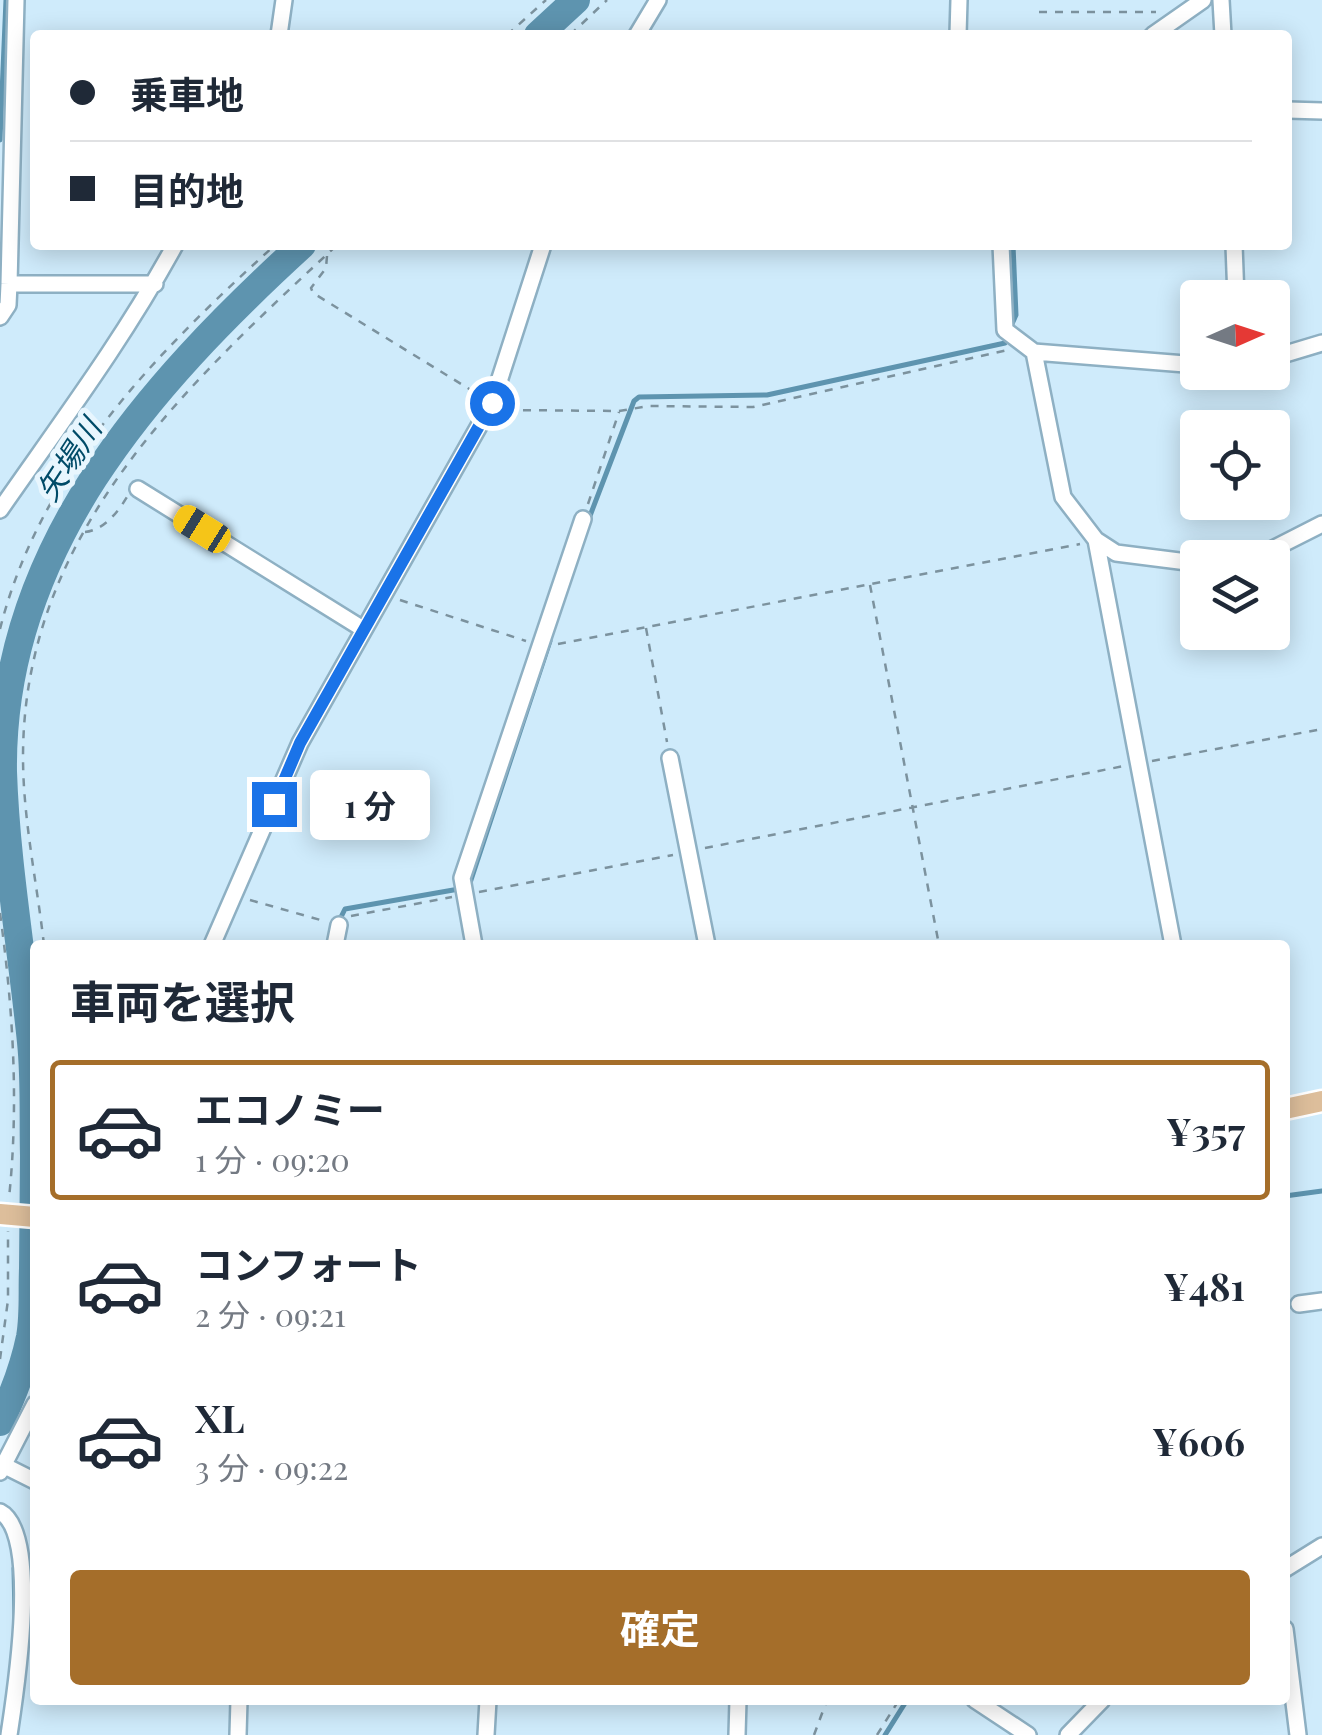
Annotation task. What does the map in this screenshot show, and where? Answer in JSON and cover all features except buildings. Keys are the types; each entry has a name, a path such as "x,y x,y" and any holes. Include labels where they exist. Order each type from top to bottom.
{"main road":[{"path":"1290,1108 1322,1101"}],"street":[{"path":"0,317 8,306 10,284 16,0"},
{"path":"280,30 284,0"},
{"path":"640,30 658,0"},
{"path":"958,30 959,0"},
{"path":"1160,30 1202,0"},
{"path":"1221,0 1223,30"},
{"path":"1292,110 1322,111"},
{"path":"0,510 102,369 173,250"},
{"path":"214,940 300,743 492,403 541,250"},
{"path":"1000,250 1004,330 1029,349 1180,363"},
{"path":"1234,250 1235,280"},
{"path":"10,284 155,284"},
{"path":"1290,353 1322,343"},
{"path":"1029,349 1062,497 1096,540 1116,553 1180,563"},
{"path":"138,488 363,629"},
{"path":"473,940 462,878 583,519"},
{"path":"1290,540 1322,524"},
{"path":"1096,540 1172,940"},
{"path":"670,758 707,940"},
{"path":"336,940 339,925"},
{"path":"1300,1304 1322,1300"},
{"path":"30,1414 2,1469 30,1479"},
{"path":"0,1512 8,1516 22,1569 20,1659 8,1735"},
{"path":"1290,1566 1322,1546"},
{"path":"1290,1670 1298,1735"},
{"path":"238,1735 239,1705"},
{"path":"486,1735 488,1705"},
{"path":"738,1705 738,1735"},
{"path":"983,1705 1028,1735"},
{"path":"1068,1735 1097,1705"}],"path":[{"path":"513,30 546,0"},
{"path":"575,30 607,0"},
{"path":"1038,12 1167,10"},
{"path":"0,629 13,579 32,536 98,428 148,369 270,250"},
{"path":"43,940 22,760 26,711 51,600 115,478 151,431 248,327 331,250"},
{"path":"327,254 326,268 311,288 313,293 502,410 619,411 650,406 768,405 1029,349"},
{"path":"583,519 619,411"},
{"path":"84,532 100,528 138,488"},
{"path":"382,594 542,646 1096,540"},
{"path":"870,584 938,940"},
{"path":"646,628 670,758"},
{"path":"234,896 339,925 346,917 1322,728"},
{"path":"0,913 14,1072 14,1150 7,1215 8,1300 0,1359"},
{"path":"814,1735 825,1705"},
{"path":"877,1735 896,1705"}],"waterway":[{"path":"0,140 6,0"},
{"name":"矢場川","path":"543,30 576,0"},
{"name":"矢場川","path":"30,1039 3,772 9,691 27,616 56,545 94,478 139,415 190,355 297,250"},
{"path":"1011,326 1016,315 1013,250"},
{"path":"588,521 634,401 639,397 767,395 1005,343 1007,336"},
{"path":"469,886 550,641"},
{"path":"339,921 345,909 459,889"},
{"path":"1290,1195 1322,1191"},
{"name":"矢場川","path":"0,1422 30,1337"},
{"path":"14,1568 15,1617"},
{"path":"885,1735 904,1705"},
{"path":"1,1735 4,1723"}],"route":[{"path":"274,804 300,743 492,403"}]}
